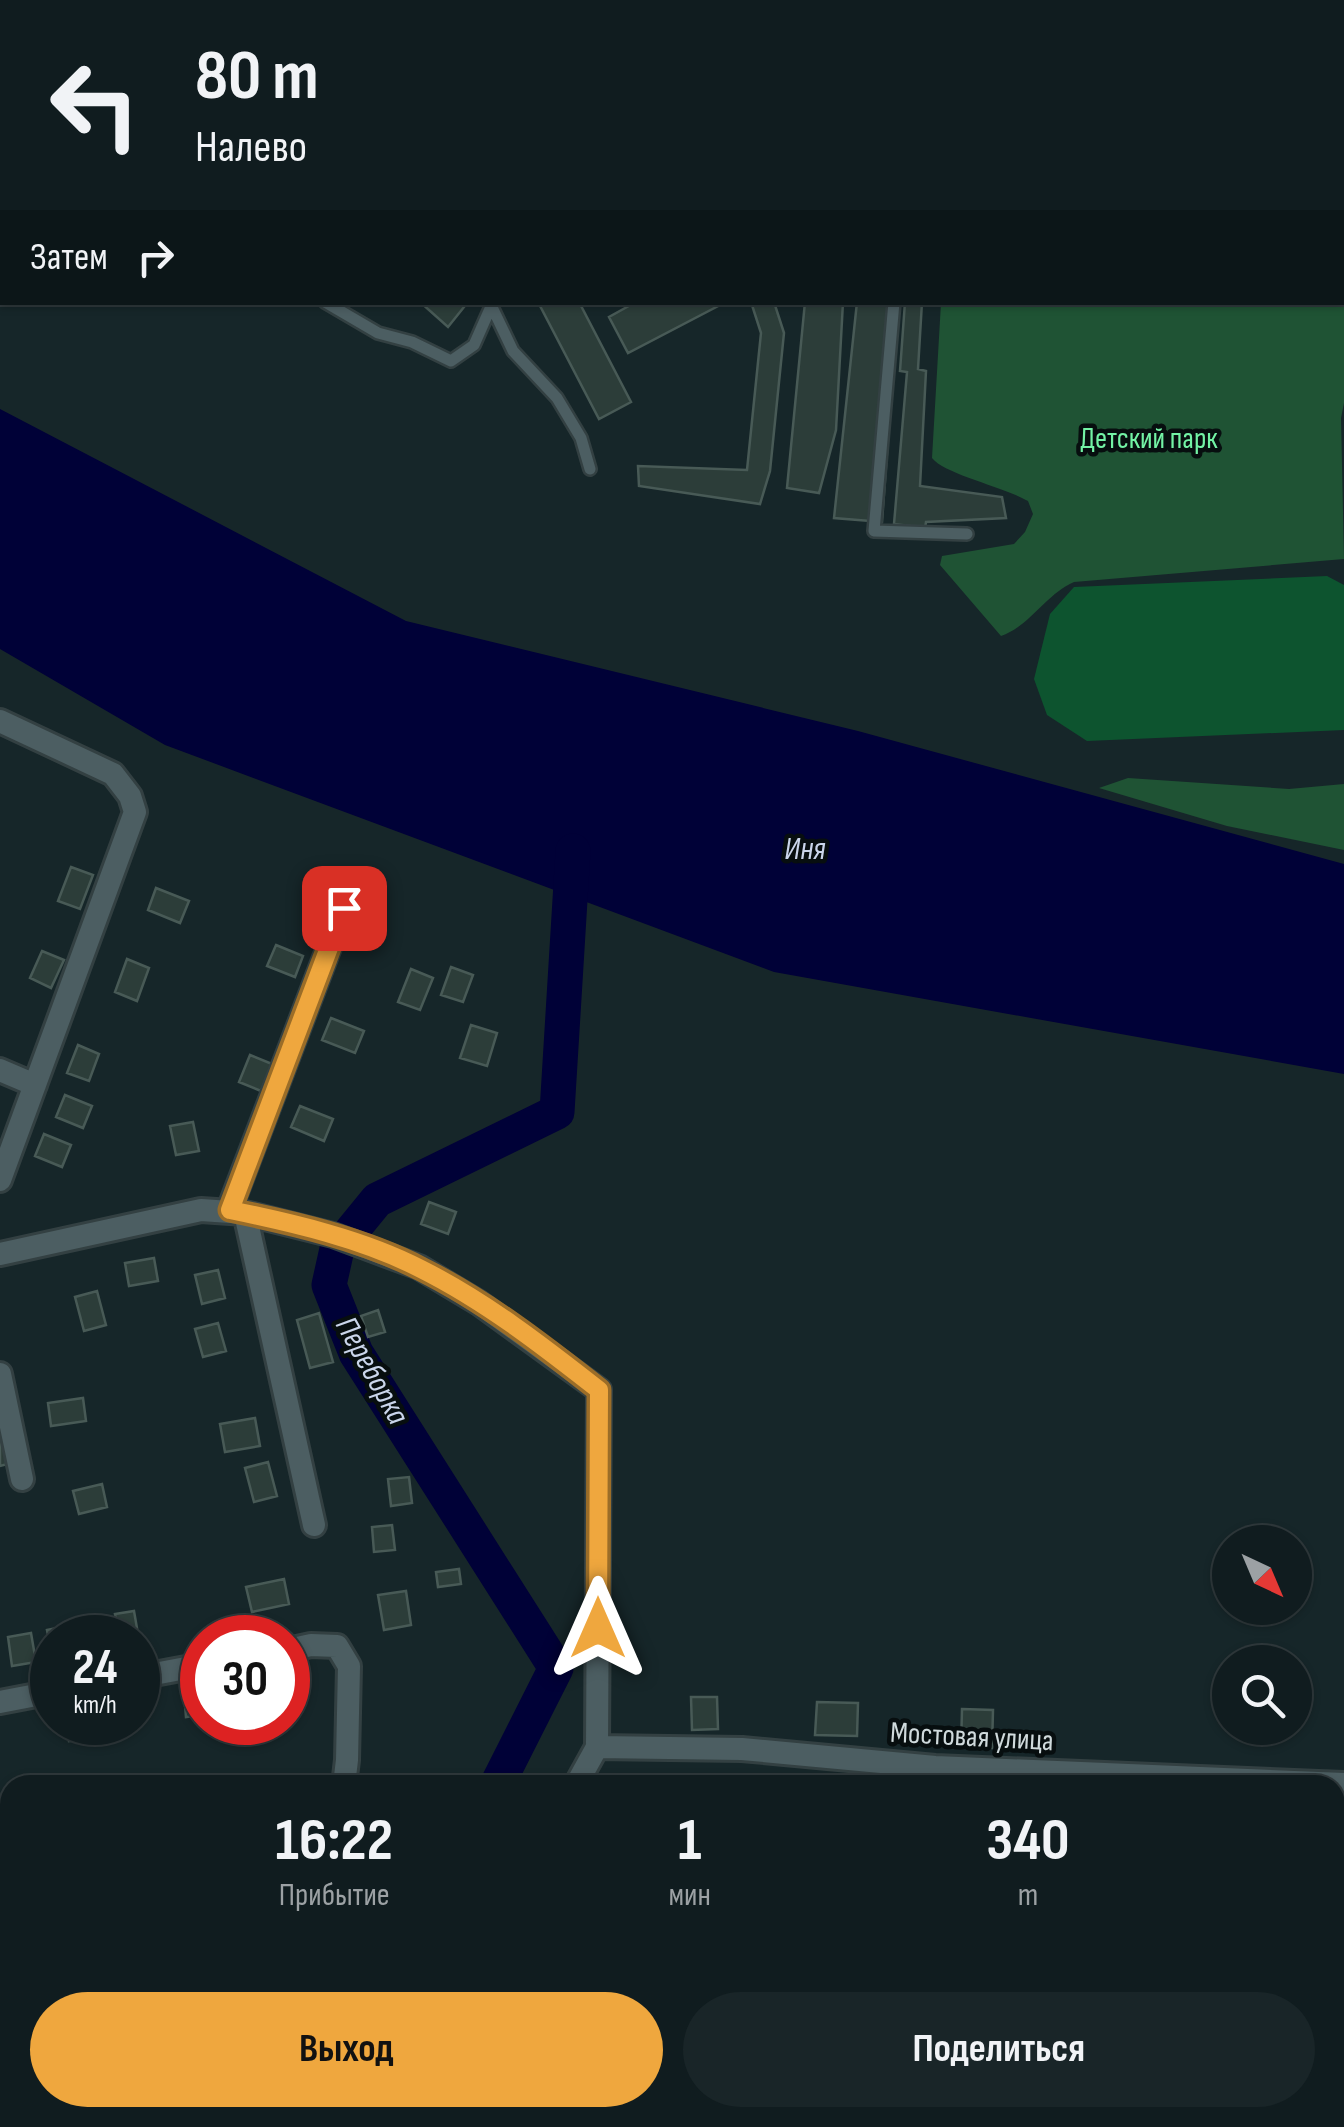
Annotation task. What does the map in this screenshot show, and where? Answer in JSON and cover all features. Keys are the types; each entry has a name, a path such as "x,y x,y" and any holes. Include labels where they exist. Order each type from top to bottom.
{"street":[{"path":"0,720 113,774 130,796 135,812 0,1180"},
{"path":"314,1525 237,1211 344,908"},
{"path":"0,1070 35,1085"},
{"path":"0,1254 200,1210 237,1211 333,1236 418,1268 479,1303 599,1390 597,1747 582,1775"},
{"path":"0,1374 22,1480"},
{"path":"310,1645 337,1646 349,1666 346,1775"},
{"path":"0,1702 30,1696"},
{"name":"Мостовая улица","path":"597,1747 742,1749 934,1766 1139,1775"}],"lane":[{"path":"331,305 378,333 412,342 451,362 474,345 492,305"},
{"path":"492,305 513,351 558,398 581,438 590,469"},
{"path":"894,305 874,531 967,534"}],"green space":[{"name":"Детский парк","path":"941,305 1344,305 1344,559 1074,582 1021,625 1001,636 940,565 942,556 1014,544 1033,514 1028,501 949,470 932,458"},
{"path":"1327,576 1344,585 1344,730 1087,741 1047,715 1034,679 1050,614 1074,587"},
{"path":"1128,778 1289,789 1344,784 1344,850 1227,826 1099,788"}],"water":[{"name":"Иня","path":"0,409 406,621 858,731 1344,864 1344,1074 774,972 165,745 0,649"}],"building":[{"path":"423,305 466,305 448,327"},
{"path":"540,305 581,305 631,402 599,419"},
{"path":"631,305 720,305 628,353 609,317"},
{"path":"752,305 775,305 784,333 770,471 760,504 639,486 638,466 747,470 761,333"},
{"path":"805,305 843,305 836,430 819,493 787,488"},
{"path":"857,305 898,305 882,522 834,518"},
{"path":"905,305 922,305 918,369 926,371 920,486 1002,497 1006,518 926,522 925,528 894,524 907,372 900,371"},
{"path":"71,867 93,875 80,909 58,901"},
{"path":"156,888 189,901 180,923 148,910"},
{"path":"276,945 303,956 295,977 267,966"},
{"path":"42,951 64,960 51,988 30,978"},
{"path":"127,959 149,968 137,1001 115,992"},
{"path":"451,967 473,975 463,1002 441,995"},
{"path":"411,969 433,978 420,1010 398,1002"},
{"path":"331,1018 364,1031 355,1053 322,1040"},
{"path":"471,1025 497,1033 487,1066 460,1058"},
{"path":"78,1045 99,1054 89,1081 67,1073"},
{"path":"250,1055 272,1064 261,1091 239,1082"},
{"path":"65,1095 92,1106 83,1128 56,1117"},
{"path":"300,1106 333,1119 324,1141 291,1127"},
{"path":"193,1122 199,1151 176,1155 170,1126"},
{"path":"44,1134 71,1145 62,1167 35,1156"},
{"path":"429,1202 456,1212 448,1234 421,1224"},
{"path":"154,1258 158,1281 129,1286 125,1263"},
{"path":"218,1270 225,1298 202,1304 195,1275"},
{"path":"97,1291 106,1325 84,1331 75,1297"},
{"path":"378,1310 385,1332 368,1337 361,1316"},
{"path":"319,1313 333,1362 310,1368 297,1320"},
{"path":"218,1323 226,1351 203,1357 195,1329"},
{"path":"83,1398 86,1421 51,1426 48,1403"},
{"path":"255,1418 260,1446 225,1452 220,1424"},
{"path":"10,1439 15,1462 0,1466 0,1442"},
{"path":"268,1462 277,1496 254,1502 245,1468"},
{"path":"409,1477 412,1503 391,1506 388,1479"},
{"path":"102,1484 107,1507 79,1514 73,1491"},
{"path":"392,1525 395,1550 374,1552 372,1527"},
{"path":"459,1569 461,1584 438,1587 436,1572"},
{"path":"284,1579 289,1604 252,1612 246,1587"},
{"path":"406,1591 411,1625 384,1630 378,1595"},
{"path":"30,1633 30,1663 12,1666 8,1637"},
{"path":"691,1697 717,1697 718,1729 692,1730"},
{"path":"817,1702 858,1703 857,1736 815,1735"},
{"path":"962,1709 993,1710 992,1748 961,1747"}],"waterway":[{"name":"Переборка","path":"502,1775 556,1668 356,1353 329,1285 337,1249 377,1200 557,1112 573,851"}],"route":[{"path":"344,908 230,1210 333,1236 418,1268 479,1303 599,1390 598,1628"}]}
